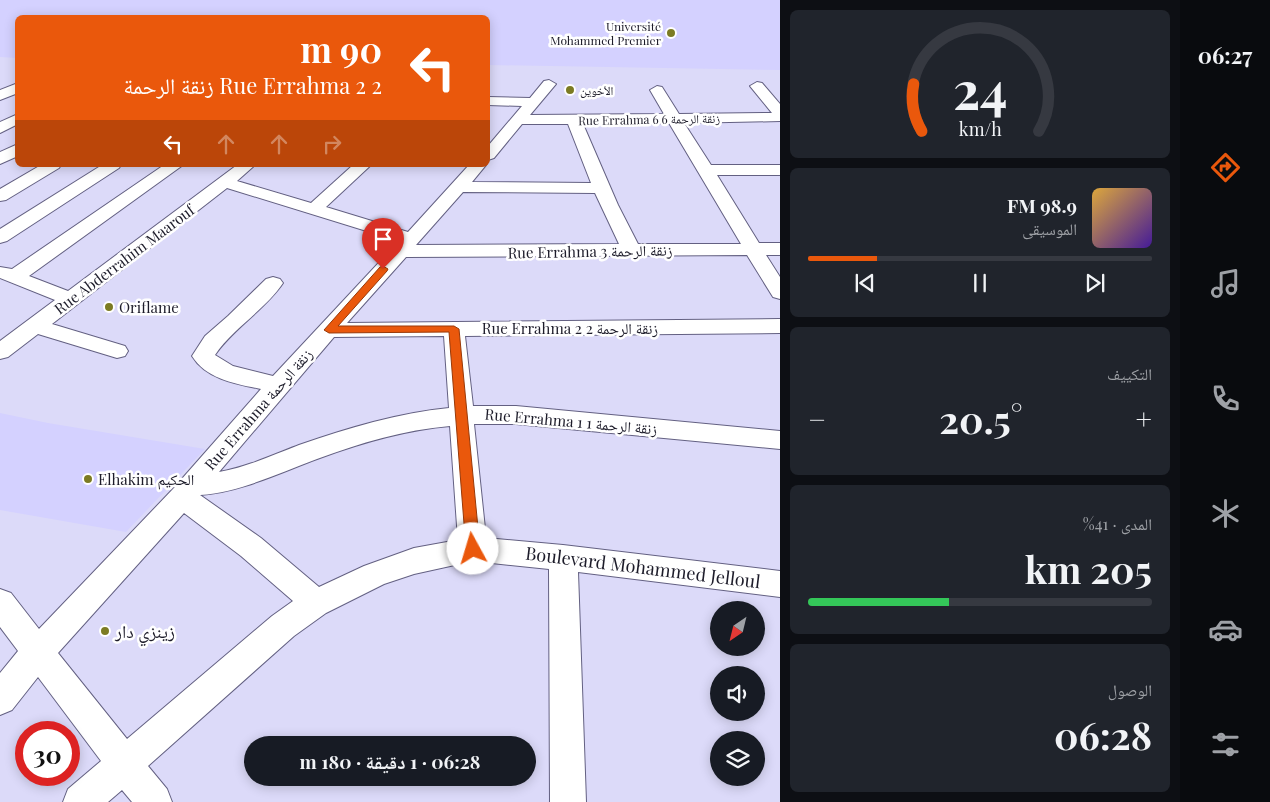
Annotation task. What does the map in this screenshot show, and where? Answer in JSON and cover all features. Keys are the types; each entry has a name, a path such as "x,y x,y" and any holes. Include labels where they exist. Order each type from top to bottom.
{"street":[{"path":"490,153 549,84"},
{"path":"757,86 780,113"},
{"path":"0,96 15,88"},
{"path":"657,90 780,293"},
{"path":"490,101 532,102"},
{"name":"Rue Errahma 6 6 زنقة الرحمة","path":"496,128 514,124 574,120 780,117"},
{"path":"0,128 15,120"},
{"path":"574,120 601,188 631,250"},
{"path":"0,159 15,151"},
{"path":"0,196 50,167"},
{"path":"0,237 110,167"},
{"path":"7,274 172,167"},
{"path":"314,209 361,167"},
{"name":"Rue Errahma زنقة الرحمة","path":"0,698 38,652 187,491 278,385 476,167"},
{"path":"705,170 780,170"},
{"name":"Rue Errahma 3 زنقة الرحمة","path":"232,171 314,209 406,245 631,250 780,249"},
{"name":"Rue Abderrahim Maarouf","path":"3,346 36,326 232,171"},
{"path":"457,187 601,188"},
{"path":"7,274 70,299"},
{"path":"272,283 236,321 213,341 203,356 210,365 224,371 278,385"},
{"path":"36,326 117,351"},
{"name":"Rue Errahma 2 2 زنقة الرحمة","path":"329,330 780,326"},
{"path":"454,329 473,549"},
{"name":"Rue Errahma 1 زنقة الرحمة 1","path":"187,491 218,484 323,446 382,430 462,414 486,412 780,440"},
{"path":"187,491 286,575 315,603"},
{"name":"Boulevard Mohammed Jelloul","path":"81,802 283,626 315,603 374,575 414,560 473,549 563,557 780,584"},
{"path":"563,557 568,802"},
{"path":"0,604 154,802"}],"shaded area":[{"path":"0,0 780,0 780,70 490,65 490,15 15,15 15,58 0,57"},
{"name":"Elhakim الحكيم","path":"0,413 48,423 205,449 126,532 0,510"}],"place":[{"name":"Université Mohammed Premier","path":"671,33"},
{"name":"الأخوين","path":"570,90"},
{"name":"Oriflame","path":"109,307"},
{"name":"Elhakim الحكيم","path":"88,479"},
{"name":"زينزي دار","path":"105,631"}],"route":[{"path":"383,269 329,330 454,329 473,549"}]}
